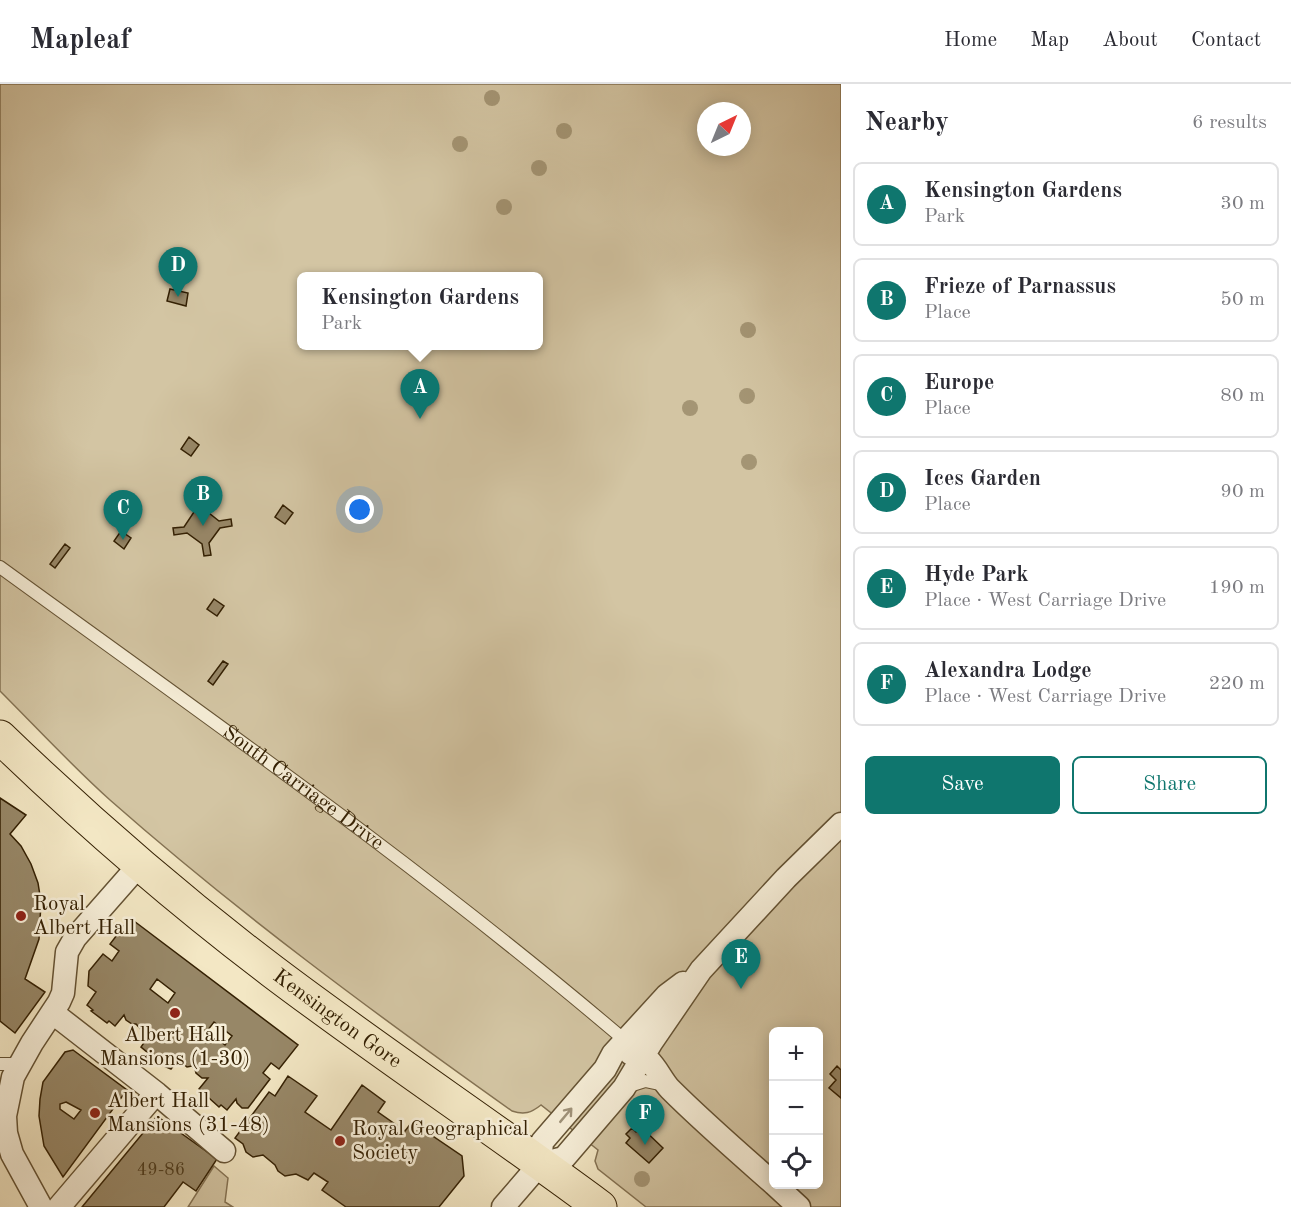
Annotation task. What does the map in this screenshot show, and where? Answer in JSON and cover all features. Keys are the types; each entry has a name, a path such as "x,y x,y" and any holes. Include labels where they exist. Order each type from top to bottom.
{"main road":[{"name":"Kensington Gore","path":"0,737 140,864 272,970 600,1207"}],"street":[{"path":"503,1207 540,1164 564,1158 624,1088 701,970 786,878 841,824"},
{"path":"41,1207 6,1152 5,1116 13,1077 10,1064 53,1013 63,993 67,952 75,938 140,864"},
{"path":"540,1164 542,1143 605,1069 613,1054 667,995 701,970"},
{"path":"53,1013 156,1093 224,1151"},
{"path":"605,1069 630,1054 636,1053 643,1056 652,1064 668,1087 769,1179"},
{"path":"59,1207 156,1093"},
{"path":"779,1189 799,1207"}],"lane":[{"name":"South Carriage Drive","path":"0,567 353,825 519,951 643,1056"},
{"path":"624,1088 645,1081 668,1087"}],"shaded area":[{"path":"0,84 841,84 841,1207 646,1207 598,1169 595,1161 598,1150 541,1105 527,1112 512,1111 409,1037 257,922 110,800 0,691"},
{"path":"214,1166 228,1178 225,1202 233,1207 188,1207"}],"building":[{"path":"170,289 188,293 186,306 167,301"},
{"path":"189,437 199,445 191,456 181,449"},
{"path":"202,498 204,509 219,521 231,519 232,526 220,528 209,543 211,555 204,556 202,544 187,533 174,535 173,528 184,527 196,509 195,499"},
{"path":"283,505 293,513 285,524 275,517"},
{"path":"121,531 131,538 124,549 114,541"},
{"path":"65,544 70,548 55,568 50,564"},
{"path":"214,599 224,606 217,616 207,609"},
{"path":"223,661 228,664 213,685 208,681"},
{"name":"Royal Albert Hall","path":"0,798 26,815 10,834 21,846 31,864 38,883 41,902 39,939 25,979 45,992 15,1033 0,1021"},
{"name":"Albert Hall Mansions (1-30)","path":"130,918 298,1045 279,1069 271,1063 263,1073 270,1079 248,1108 242,1108 236,1099 227,1110 221,1105 219,1107 199,1089 208,1078 202,1078 192,1066 187,1067 181,1062 180,1057 171,1069 164,1066 141,1047 150,1034 146,1035 136,1024 126,1020 124,1015 115,1026 91,1011 93,1010 87,1005 96,992 88,986 89,971 103,954 112,961 119,951 110,944","holes":["157,979 175,993 168,1003 150,989","214,1022 232,1036 225,1045 207,1031"]},
{"name":"Albert Hall Mansions (31-48)","path":"73,1050 127,1090 63,1177 44,1146 39,1116 43,1082 65,1052","holes":["66,1102 81,1110 74,1119 60,1109 60,1104"]},
{"path":"837,1066 841,1070 841,1098 829,1088 836,1080 830,1074"},
{"name":"Royal Geographical Society","path":"288,1076 317,1096 305,1112 331,1130 362,1085 385,1102 378,1112 405,1131 412,1122 462,1156 464,1176 439,1207 346,1207 322,1190 328,1182 314,1173 308,1180 296,1174 285,1176 263,1155 253,1157 246,1152 243,1144 235,1138 269,1092 275,1096"},
{"path":"157,1116 217,1159 196,1191 183,1182 164,1207 82,1207"},
{"path":"641,1127 663,1148 649,1163 626,1143 630,1138 626,1134 632,1128 636,1132"}],"place":[{"name":"Ices Garden","path":"178,297"},
{"name":"Kensington Gardens","path":"420,419"},
{"name":"Frieze of Parnassus","path":"203,526"},
{"name":"Europe","path":"123,540"},
{"name":"Royal Albert Hall","path":"21,916"},
{"name":"Hyde Park","path":"741,989"},
{"name":"Albert Hall Mansions (1-30)","path":"175,1013"},
{"name":"Albert Hall Mansions (31-48)","path":"95,1113"},
{"name":"Royal Geographical Society","path":"340,1141"},
{"name":"Alexandra Lodge","path":"645,1145"}]}
